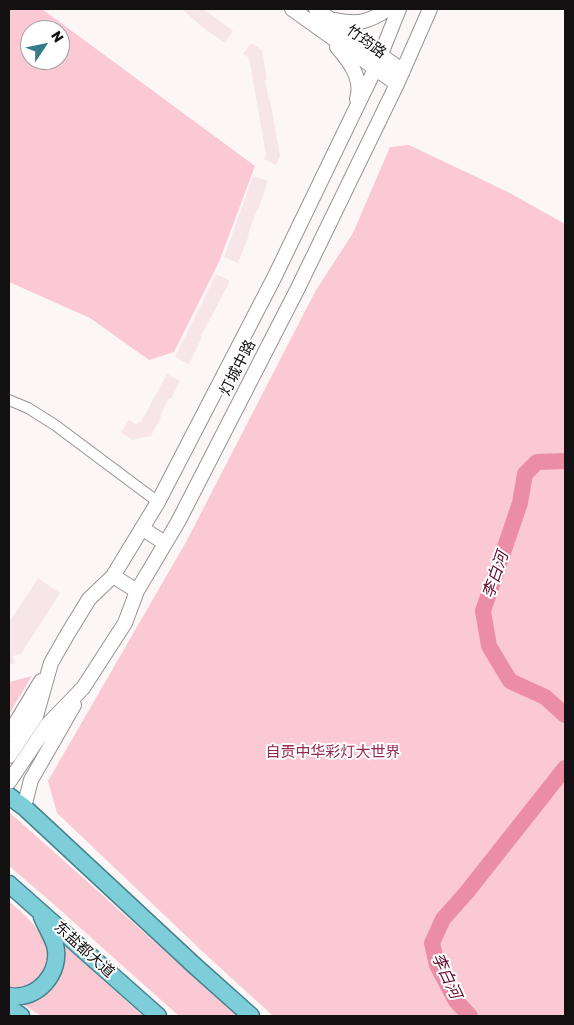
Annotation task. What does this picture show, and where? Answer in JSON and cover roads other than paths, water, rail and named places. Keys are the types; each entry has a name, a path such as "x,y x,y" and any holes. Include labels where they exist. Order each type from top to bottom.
{"highway":[{"path":"9,796 24,806 251,1016"},
{"name":"东盐都大道","path":"9,884 158,1016"},
{"path":"9,996 17,997 29,994 40,988 50,978 56,961 55,946 39,910"},
{"path":"9,1008 21,1016"}],"main road":[{"name":"竹筠路","path":"292,9 397,84"},
{"name":"竹筠路","path":"316,9 403,70"},
{"path":"331,20 348,23 370,20 388,9"},
{"name":"灯城中路","path":"9,756 36,716 51,663 89,599 114,576 158,502 274,278 375,69 399,9"},
{"name":"灯城中路","path":"9,782 48,724 83,688 125,623 137,591 178,522 298,288 397,84 430,9"},
{"path":"326,33 343,54 358,79 359,92 353,114"},
{"path":"143,529 165,543"},
{"path":"114,576 137,591"},
{"path":"9,734 51,663"},
{"path":"24,806 31,780 83,688"}],"street":[{"path":"9,400 28,408 55,425 158,502"}],"waterway":[{"name":"李白河","path":"565,461 537,462 525,474 520,503 483,611 489,646 510,681 545,697 565,715"},
{"name":"李白河","path":"470,1016 456,1001 437,965 432,943 443,919 467,892 565,768"}],"park label":[{"name":"自贡中华彩灯大世界","path":"333,753"}]}
